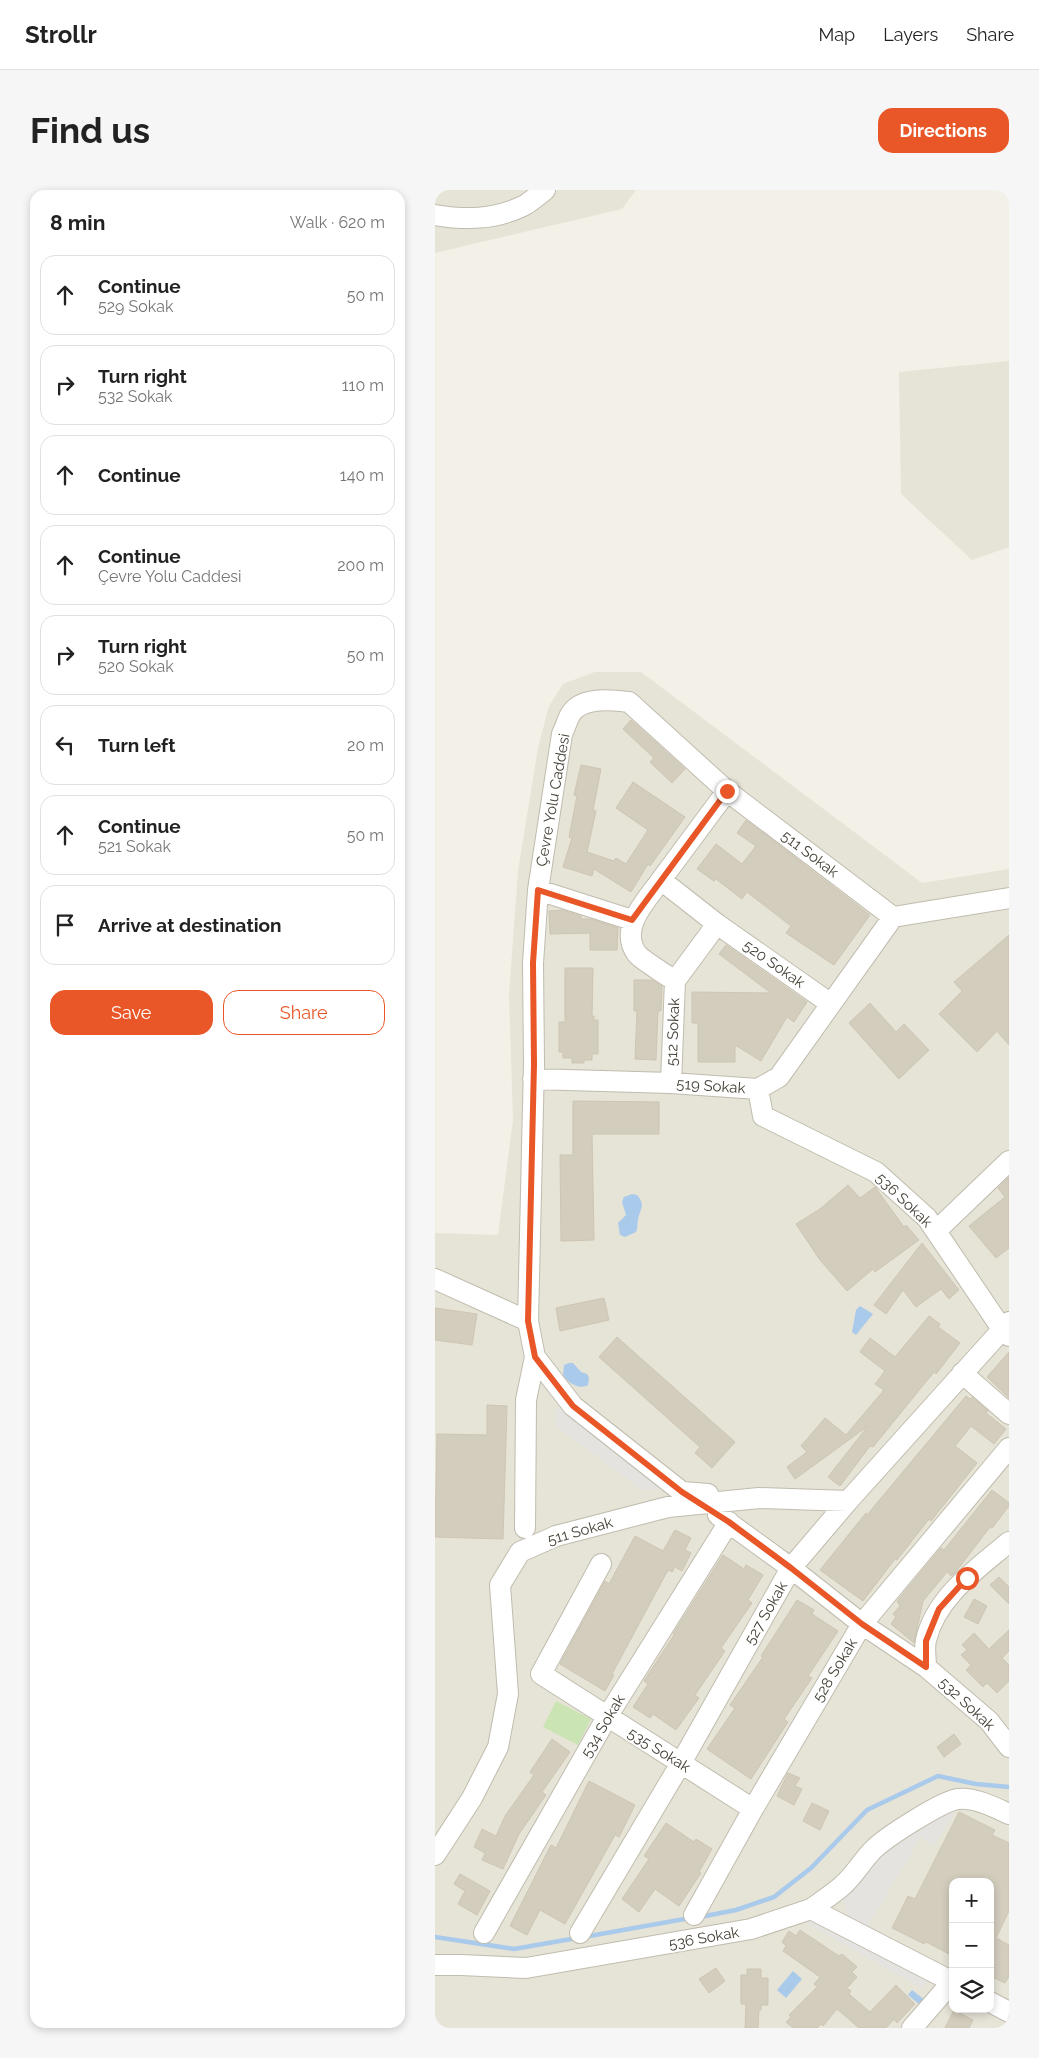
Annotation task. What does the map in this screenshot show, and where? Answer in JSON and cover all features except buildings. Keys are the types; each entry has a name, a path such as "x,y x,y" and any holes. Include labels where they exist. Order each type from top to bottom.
{"street":[{"path":"435,215 463,219 492,217 523,206 545,190"},
{"name":"Çevre Yolu Caddesi","path":"535,1357 528,1321 533,1080 533,963 538,890 562,734 571,713 585,703 607,700 629,702 727,791"},
{"path":"717,924 675,981 637,955 630,938 632,920 727,791"},
{"name":"511 Sokak","path":"727,791 893,917"},
{"name":"520 Sokak","path":"661,880 717,924 831,1004"},
{"path":"538,890 632,920"},
{"path":"893,917 1009,898"},
{"name":"519 Sokak","path":"533,1080 671,1083 758,1089 779,1076 893,917"},
{"name":"512 Sokak","path":"671,1083 675,981"},
{"name":"536 Sokak","path":"758,1089 763,1116 876,1172 927,1218 1007,1329"},
{"path":"936,1231 1009,1161"},
{"path":"435,1279 528,1321"},
{"name":"527 Sokak","path":"579,1933 681,1763 791,1568 848,1501 962,1374 1007,1329"},
{"path":"525,1528 526,1400 535,1357"},
{"name":"532 Sokak","path":"535,1357 573,1406 682,1492 729,1522 862,1624 926,1667 989,1721 1009,1747"},
{"path":"962,1374 1009,1414"},
{"name":"528 Sokak","path":"694,1915 753,1809 862,1624 1009,1448"},
{"path":"682,1492 759,1498"},
{"name":"511 Sokak","path":"435,1855 472,1798 497,1747 508,1694 499,1585 520,1552 555,1536 668,1508 759,1498 848,1501"},
{"name":"534 Sokak","path":"484,1933 607,1717 729,1522"},
{"path":"926,1667 926,1641 939,1609 967,1578 1009,1542"},
{"name":"535 Sokak","path":"601,1564 541,1674 753,1809"},
{"name":"536 Sokak","path":"435,1965 526,1968 751,1929 811,1908 843,1885 877,1846 925,1814 957,1799 970,1800 1006,1811"},
{"path":"811,1908 949,1980"},
{"path":"912,2028 949,1986"},
{"path":"994,2004 1009,2012"}],"shaded area":[{"path":"435,190 636,190 622,209 435,253"},
{"path":"1009,361 1009,547 972,560 901,494 899,372"},
{"path":"595,672 641,672 922,883 1009,869 1009,2028 435,2028 435,1233 498,1235 513,1120 509,995 518,871 538,748 549,706 563,684"},
{"path":"563,1394 676,1488 643,1490 556,1427 556,1414"},
{"path":"957,1809 934,1845 921,1837 867,1927 847,1915 843,1898 850,1883 900,1836"},
{"path":"811,1909 938,1974 921,1988 792,1915"}],"green space":[{"path":"556,1701 591,1719 578,1745 543,1727"}],"water":[{"path":"632,1194 640,1198 642,1207 636,1232 625,1237 620,1235 618,1223 626,1215 622,1202 624,1197"},
{"path":"860,1306 873,1314 856,1335 852,1332 856,1310"},
{"path":"573,1363 581,1372 587,1374 589,1378 588,1385 577,1386 565,1378 563,1375 564,1365"},
{"path":"793,1971 802,1979 786,1998 777,1990"},
{"path":"912,1990 925,2000 920,2005 908,1995"}],"waterway":[{"path":"700,1917 736,1910 774,1897 811,1868 867,1810 938,1776 976,1784 1009,1787"},
{"path":"584,1937 690,1918"},
{"path":"435,1937 514,1949 577,1938"}],"route":[{"path":"727,791 632,920 538,890 533,963 534,1064 528,1321 535,1357 573,1406 619,1443 682,1492 729,1522 791,1568 862,1624 926,1667 926,1641 939,1609 967,1578"}]}
